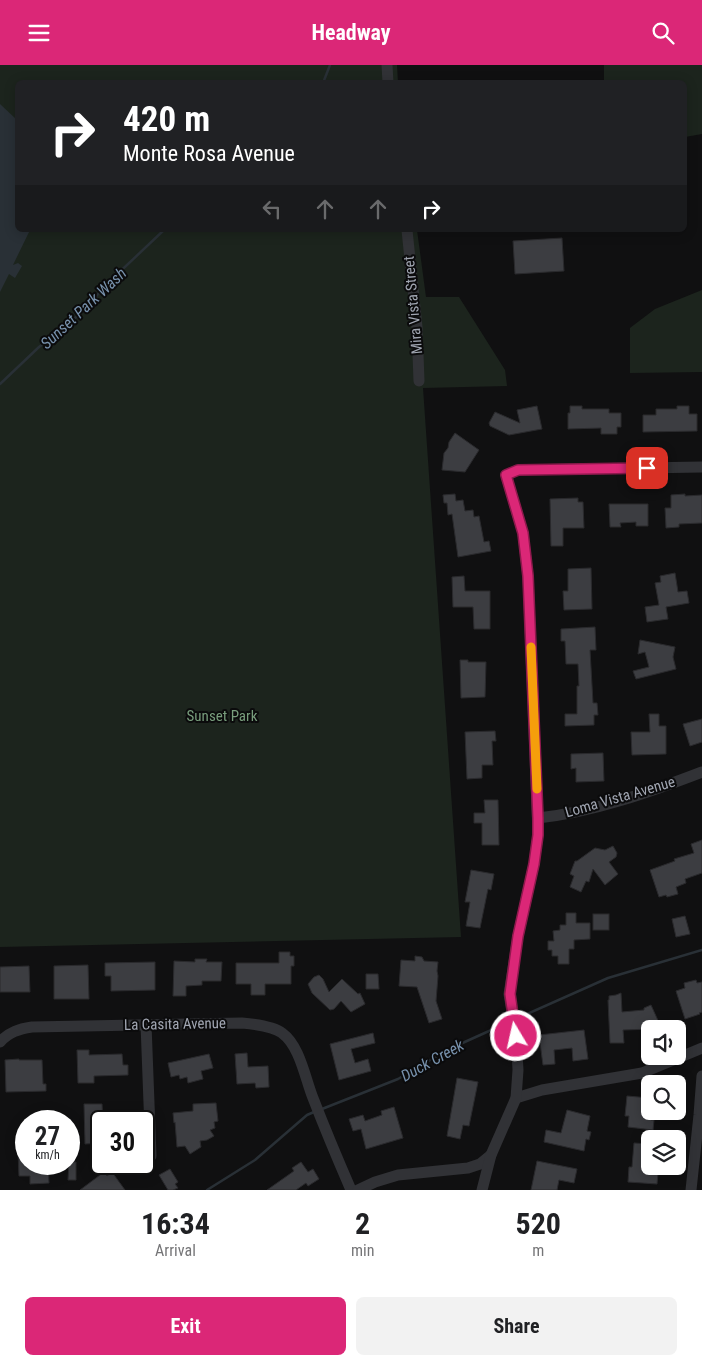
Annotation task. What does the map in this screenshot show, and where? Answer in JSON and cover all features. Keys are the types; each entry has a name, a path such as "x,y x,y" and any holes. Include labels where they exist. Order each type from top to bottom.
{"street":[{"path":"387,65 388,80"},
{"name":"Mira Vista Street","path":"407,232 417,327 418,381"},
{"path":"482,1190 491,1155 516,1097 518,1070 516,1036 510,994 518,936 534,864 538,835 528,576 523,533 506,475 518,470 702,467"},
{"name":"Loma Vista Avenue","path":"538,818 613,802 702,772"},
{"name":"La Casita Avenue","path":"3,1039 18,1029 32,1027 146,1024 242,1023 258,1024 282,1032 293,1045 302,1064 309,1089 351,1190"},
{"path":"146,1024 149,1110"},
{"path":"516,1097 542,1090 642,1073 702,1048"},
{"path":"691,1190 702,1076"},
{"path":"358,1190 375,1181 398,1175 468,1168 480,1164 491,1155"}],"green space":[{"name":"Sunset Park","path":"0,65 397,65 398,80 15,80 15,232 417,232 426,297 459,297 505,370 507,386 423,388 461,937 0,947"},
{"path":"604,65 702,65 702,134 687,137 687,80 604,80"},
{"path":"702,290 702,372 630,373 630,328 655,309"}],"shaded area":[{"path":"0,104 15,118 15,232 29,232 13,265 18,263 22,266 15,278 9,274 0,292"}],"building":[{"path":"562,238 564,271 515,274 513,241"},
{"path":"537,406 542,429 509,435 490,426 489,423 495,412 520,423 517,410"},
{"path":"570,406 582,406 582,409 609,409 609,413 621,413 621,427 617,427 617,434 601,434 601,428 568,429"},
{"path":"677,406 689,406 689,414 697,414 697,431 643,432 643,415 656,415 656,409 677,409"},
{"path":"455,433 479,450 465,472 442,470 444,453"},
{"path":"455,494 456,501 463,500 465,511 473,510 474,517 479,516 484,542 489,541 491,551 458,557 452,514 448,515 447,503 444,503 443,495"},
{"path":"685,494 685,496 702,495 702,523 679,524 679,527 666,528 665,508 671,508 671,495"},
{"path":"578,498 578,502 583,502 584,528 563,528 563,546 551,546 550,499"},
{"path":"609,504 648,504 648,526 636,526 636,522 620,523 621,527 610,527"},
{"path":"591,568 592,609 564,610 563,591 568,591 568,569"},
{"path":"675,573 678,592 687,591 689,603 666,607 668,619 647,622 645,607 659,605 655,583 661,582 660,576"},
{"path":"464,576 465,591 490,591 490,629 474,629 473,607 453,607 452,577"},
{"path":"595,627 596,650 590,650 593,703 597,703 598,715 594,715 594,725 565,726 565,714 577,714 577,686 579,686 578,664 566,664 565,641 561,641 561,629"},
{"path":"640,640 675,647 673,657 676,669 636,679 633,671 649,667 645,652 638,654"},
{"path":"460,660 486,662 485,697 461,698"},
{"path":"649,714 659,714 659,726 666,726 666,754 632,755 631,732 650,732"},
{"path":"702,719 702,742 690,746 683,724"},
{"path":"495,731 496,741 492,741 493,765 482,765 482,778 467,779 465,732"},
{"path":"603,753 604,781 576,782 576,768 571,769 571,754"},
{"path":"484,800 498,800 499,845 482,845 482,823 474,823 474,813 485,813"},
{"path":"702,840 702,873 685,879 686,883 676,887 678,894 659,897 650,870 675,861 674,859 694,853 691,844"},
{"path":"613,846 617,853 616,857 609,862 618,874 605,885 593,869 589,882 586,881 581,892 570,887 574,876 570,874 575,861 595,848 605,850"},
{"path":"471,870 494,874 491,890 488,889 480,928 466,926 470,902 465,902"},
{"path":"566,913 576,913 576,923 590,923 590,939 574,940 574,949 569,949 569,964 558,964 558,956 552,956 552,950 548,950 548,941 554,941 553,931 560,930 560,925 566,925"},
{"path":"593,914 609,914 609,930 593,930"},
{"path":"685,916 690,934 676,937 672,919"},
{"path":"279,952 290,952 290,956 294,956 294,966 291,966 291,984 265,984 265,995 251,995 251,984 236,984 236,963 279,963"},
{"path":"415,956 422,957 424,961 438,962 436,1001 442,1019 429,1023 417,987 399,986 401,960 415,961"},
{"path":"195,959 207,959 206,962 222,962 221,981 202,981 202,985 186,986 186,996 173,996 174,961 195,962"},
{"path":"155,962 155,990 111,991 111,976 105,976 105,963"},
{"path":"88,965 89,999 54,999 54,966"},
{"path":"29,966 30,992 0,992 0,967"},
{"path":"366,974 378,974 379,989 366,989"},
{"path":"319,975 329,992 342,979 358,994 360,993 365,1004 351,1012 341,1001 334,1009 330,1010 312,993 308,984 314,977"},
{"path":"696,980 697,983 702,982 702,1012 685,1019 676,991 685,988 684,983"},
{"path":"621,993 622,1012 644,1010 644,1008 651,1005 658,1020 641,1020 641,1029 623,1030 624,1043 610,1043 608,1000 609,996"},
{"path":"584,1030 588,1059 573,1061 572,1048 554,1050 555,1064 543,1065 539,1035"},
{"path":"373,1033 375,1043 351,1049 355,1063 368,1059 371,1071 339,1080 330,1044"},
{"path":"77,1050 89,1050 89,1055 122,1054 123,1065 128,1065 128,1075 94,1076 94,1083 78,1083"},
{"path":"247,1053 248,1067 268,1066 269,1087 256,1088 255,1083 237,1084 235,1054"},
{"path":"209,1054 213,1068 201,1071 203,1079 188,1083 187,1077 180,1079 179,1075 171,1077 168,1063"},
{"path":"5,1060 42,1060 43,1084 46,1084 46,1091 6,1092"},
{"path":"457,1078 478,1082 469,1126 463,1125 460,1139 447,1136"},
{"path":"627,1096 641,1097 641,1120 654,1120 653,1130 628,1127 629,1116 625,1116"},
{"path":"216,1103 218,1121 214,1122 215,1128 210,1130 214,1136 200,1141 201,1147 190,1154 185,1146 177,1147 173,1113 193,1111 193,1104"},
{"path":"84,1104 102,1104 102,1110 90,1110 90,1144 85,1144"},
{"path":"394,1107 403,1138 366,1149 361,1129 353,1131 349,1119 363,1115 365,1121 382,1115 381,1111"},
{"path":"567,1110 590,1116 587,1131 591,1132 589,1140 586,1139 584,1151 544,1142 546,1130 561,1133"},
{"path":"634,1143 641,1143 641,1175 658,1175 657,1184 628,1182 629,1167 632,1167"},
{"path":"537,1161 577,1169 574,1183 559,1180 557,1190 531,1190"},
{"path":"301,1162 308,1172 313,1169 319,1179 308,1186 306,1183 296,1190 267,1190 294,1171 292,1168"},
{"path":"170,1169 178,1182 175,1184 178,1188 173,1190 168,1190 159,1175"},
{"path":"49,1175 49,1183 30,1184 30,1176 19,1176"},
{"path":"68,1175 76,1175 76,1180 68,1180"},
{"path":"100,1175 114,1175 125,1190 80,1190"}],"waterway":[{"name":"Sunset Park Wash","path":"324,80 330,65"},
{"name":"Sunset Park Wash","path":"0,384 39,347 81,313 109,282 162,232"},
{"name":"Duck Creek","path":"516,1019 608,978 702,950"},
{"name":"Duck Creek","path":"322,1109 398,1079 447,1050 509,1022"},
{"name":"Duck Creek","path":"207,1190 255,1160 307,1115 314,1112"}],"slow traffic":[{"path":"531,647 537,789"}],"route":[{"path":"516,1036 510,994 518,936 534,864 538,818 528,576 523,533 506,475 518,470 647,468"}]}
